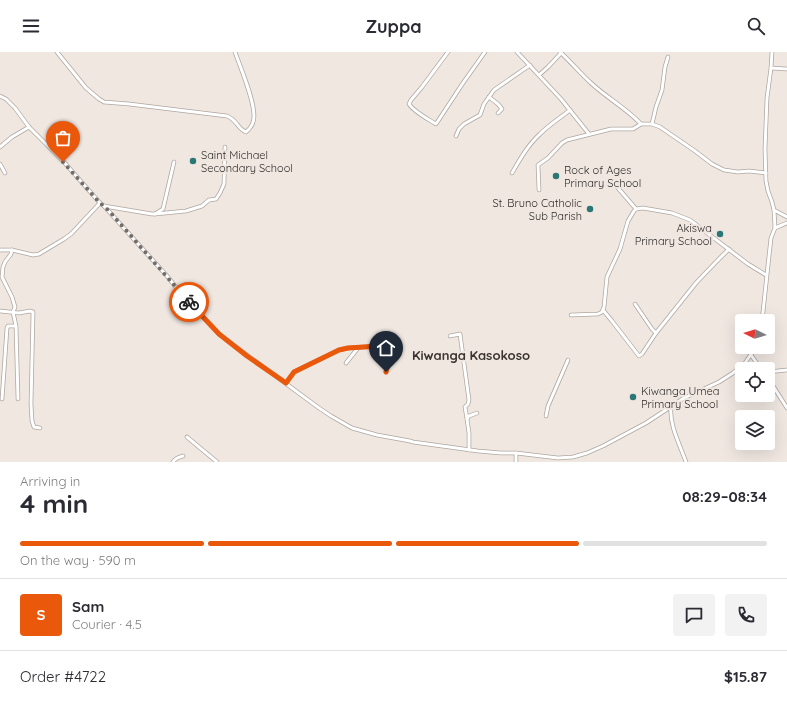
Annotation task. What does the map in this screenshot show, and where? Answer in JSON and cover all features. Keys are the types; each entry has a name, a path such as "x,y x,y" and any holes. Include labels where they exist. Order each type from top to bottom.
{"street":[{"path":"57,52 86,88 104,102 228,116 235,120 242,130 246,132 250,129 254,115 250,95 235,52"},
{"path":"448,52 408,104 421,115 436,124 485,52"},
{"path":"517,52 570,110 588,134"},
{"path":"539,75 561,52 590,83 612,101 629,112 641,124"},
{"path":"763,314 771,238 775,228 774,210 768,191 765,149 767,98 772,52"},
{"path":"652,124 662,90 668,57"},
{"path":"456,136 458,129 480,115 482,108 491,94 498,87 530,65"},
{"path":"771,68 787,69"},
{"path":"0,96 6,99 15,108 29,127 104,206 183,296 219,334 247,356 331,416 352,428 370,434 469,450 516,453 558,458 573,457 603,446 646,423 684,398 719,382 733,373 751,355 756,362"},
{"path":"489,98 498,104 502,109 498,113"},
{"path":"512,173 538,135 570,110"},
{"path":"540,190 538,165 548,158 562,143 588,134 611,129 633,129 641,124 652,124 660,127 712,164 724,170 738,172 766,172"},
{"path":"0,146 29,127"},
{"path":"104,206 155,214 186,211 202,206 209,200 216,199 224,184 225,147"},
{"path":"155,214 163,209 174,162"},
{"path":"0,164 5,173"},
{"path":"612,181 636,209"},
{"path":"0,250 12,250 33,255 39,254 64,240 100,203"},
{"path":"571,315 598,314 602,312 604,307 607,277 620,248 628,221 636,209 653,209 672,213 690,220 748,264 766,275"},
{"path":"774,210 787,217"},
{"path":"775,228 787,223"},
{"path":"603,310 639,356 696,283 729,249"},
{"path":"12,250 3,267 2,277 14,301 15,307 18,399"},
{"path":"635,304 656,333"},
{"path":"0,311 19,313 30,310 33,312 32,421 34,427 40,428"},
{"path":"2,399 7,328 8,326 16,326"},
{"path":"450,336 460,334 469,400 465,407 469,434 469,450"},
{"path":"286,383 294,372 339,350 348,348 380,346 390,348 392,351 386,372"},
{"path":"346,363 358,348"},
{"path":"546,416 548,406 568,360"},
{"path":"775,371 787,370"},
{"path":"775,389 787,408"},
{"path":"671,406 672,422 686,462"},
{"path":"467,419 469,416 477,413"},
{"path":"187,437 217,462"},
{"path":"516,453 516,462"},
{"path":"173,462 174,459 183,456"}],"way so far":[{"path":"63,162 110,212 189,302"}],"place":[{"name":"Saint Michael Secondary School","path":"193,161"},
{"name":"Rock of Ages Primary School","path":"556,176"},
{"name":"St. Bruno Catholic Sub Parish","path":"590,209"},
{"name":"Akiswa Primary School","path":"720,234"},
{"name":"Kiwanga Umea Primary School","path":"633,397"}],"district":[{"name":"Kiwanga Kasokoso","path":"471,355"}],"route":[{"path":"189,302 228,342 286,383 294,372 339,350 348,348 380,346 390,348 392,351 386,372"}]}
